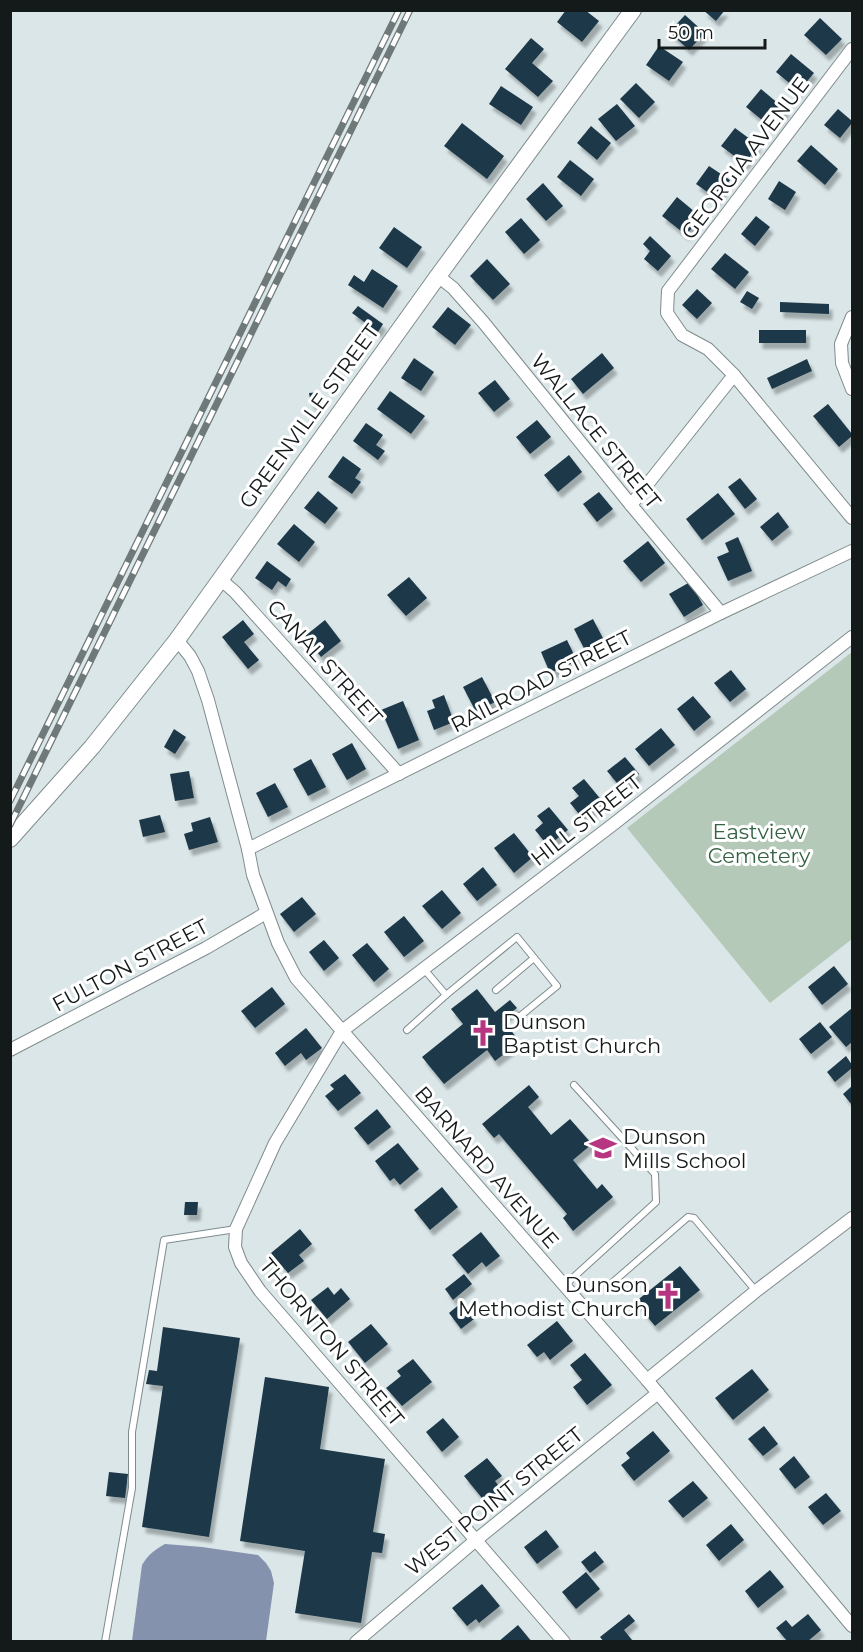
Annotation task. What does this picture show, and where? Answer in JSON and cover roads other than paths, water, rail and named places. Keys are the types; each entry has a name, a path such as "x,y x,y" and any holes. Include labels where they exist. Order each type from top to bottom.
{"street":[{"name":"GREENVILLE STREET","path":"10,839 92,747 177,640 438,276 633,10"},
{"name":"GEORGIA AVENUE","path":"734,375 708,349 682,334 667,313 668,291 852,49"},
{"name":"WALLACE STREET","path":"438,276 453,288 484,322 721,613"},
{"path":"852,317 841,344 842,363 852,389"},
{"path":"631,505 734,375 852,518"},
{"name":"RAILROAD STREET","path":"248,849 852,550"},
{"name":"CANAL STREET","path":"220,579 236,592 399,774"},
{"name":"HILL STREET","path":"342,1031 611,826 852,637"},
{"name":"BARNARD AVENUE","path":"177,640 198,671 208,700 253,875 278,943 296,978 647,1380 852,1626"},
{"name":"FULTON STREET","path":"10,1050 206,948 266,913"},
{"path":"236,1229 275,1143 342,1031"},
{"path":"647,1380 852,1218"},
{"name":"THORNTON STREET","path":"236,1229 235,1247 241,1263 260,1291 564,1641"},
{"name":"WEST POINT STREET","path":"356,1641 476,1540 658,1393"}],"lane":[{"path":"407,1030 517,937 557,986 519,1017"},
{"path":"496,990 534,958"},
{"path":"424,969 446,995"},
{"path":"564,1285 656,1202 655,1174 574,1085"},
{"path":"613,1282 688,1217 694,1218 756,1292"},
{"path":"105,1641 132,1488 132,1432 164,1240 236,1229"}],"water":[{"path":"165,1544 258,1555 271,1571 274,1583 266,1641 132,1641 142,1565 152,1553"}],"railway":[{"path":"10,801 399,10"},
{"path":"10,825 410,10"}],"place":[{"name":"Dunson Baptist Church","path":"483,1033"},
{"name":"Dunson Mills School","path":"603,1148"},
{"name":"Dunson Methodist Church","path":"668,1296"}],"park label":[{"name":"Eastview Cemetery","path":"759,843"}]}
